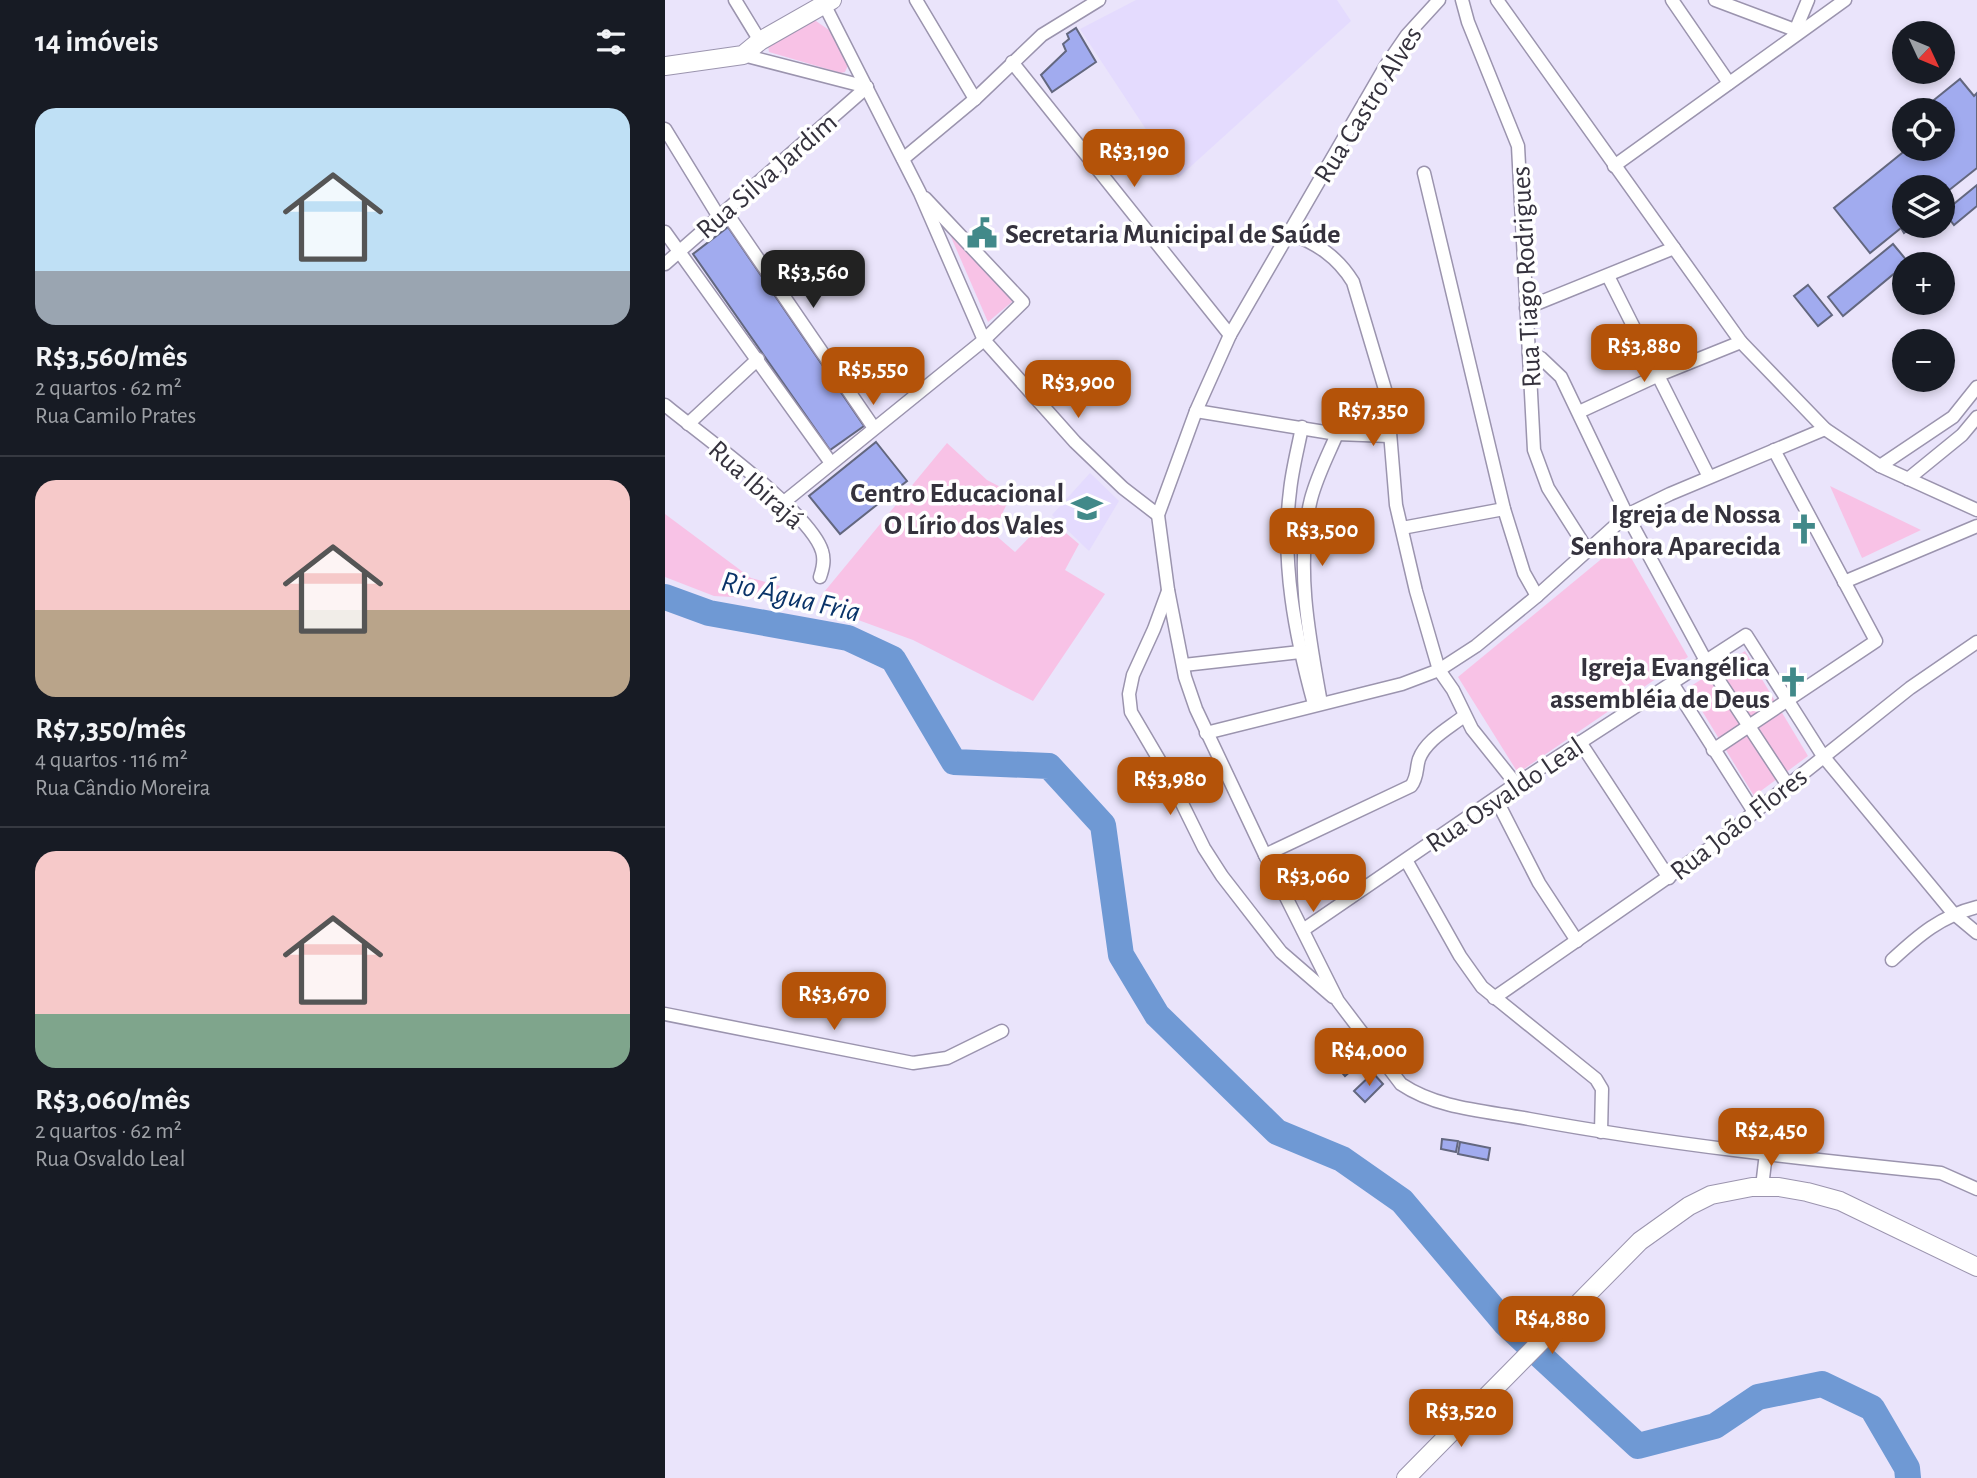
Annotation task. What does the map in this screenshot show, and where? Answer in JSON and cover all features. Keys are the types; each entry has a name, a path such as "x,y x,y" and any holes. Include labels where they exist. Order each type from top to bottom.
{"street":[{"path":"735,0 760,41"},
{"path":"916,0 975,99"},
{"path":"903,159 975,99 1042,35 1099,0"},
{"name":"Rua Castro Alves","path":"1158,515 1196,411 1230,335 1290,233 1323,170 1385,67 1407,35 1439,0"},
{"name":"Rua Tiago Rodrigues","path":"1462,0 1468,22 1518,146 1537,460 1548,488 1588,551"},
{"path":"1497,0 1741,342 1825,429 1879,466 1977,510"},
{"path":"1672,0 1729,83"},
{"path":"1715,0 1794,33"},
{"path":"1794,33 1808,0"},
{"path":"1614,166 1794,33 1845,0"},
{"path":"743,55 760,41 828,2 920,192 984,340 1075,442 1123,488 1158,515 1168,590 1185,677 1206,733 1338,1001 1402,1084 1412,1091 1448,1104 1601,1132 1941,1173 1972,1186"},
{"path":"665,66 743,55 867,87"},
{"path":"1013,62 1230,335"},
{"name":"Rua Silva Jardim","path":"665,264 867,87"},
{"path":"665,129 689,172 722,214 874,428"},
{"path":"1424,173 1504,509 1524,573 1537,596"},
{"path":"784,502 984,340 1023,302 920,192"},
{"path":"665,232 831,463"},
{"path":"1290,233 1329,253 1343,266 1353,282 1387,396 1389,436 1402,528 1416,591 1439,670 1453,690 1464,716 1516,784"},
{"path":"1526,308 1674,248"},
{"path":"1608,276 1709,477"},
{"path":"1579,412 1658,375 1741,342"},
{"path":"1529,354 1553,367 1579,412 1627,515 1706,661 1787,784"},
{"path":"688,424 758,359"},
{"path":"1879,466 1953,417 1977,387"},
{"name":"Rua Ibirajá","path":"665,405 784,502 818,541 824,564 820,577"},
{"path":"1196,411 1337,433 1389,436"},
{"path":"1908,479 1962,435 1977,417"},
{"path":"1302,427 1290,489 1288,546 1291,594 1300,652 1317,703"},
{"path":"1206,733 1317,703 1402,684 1439,670 1476,646 1537,596 1627,515 1709,477 1825,429"},
{"path":"1317,703 1306,597 1306,548 1312,496 1337,433"},
{"path":"1713,750 1876,642 1774,450"},
{"path":"1402,528 1504,509"},
{"path":"1843,582 1977,526"},
{"path":"1168,590 1133,675 1129,694 1131,712 1168,775 1203,848 1222,876 1281,952 1338,1001"},
{"name":"Rua Osvaldo Leal","path":"1303,930 1516,784 1746,635 1788,699"},
{"name":"Rua João Flores","path":"1494,998 1669,878 1910,688 1977,642"},
{"path":"1184,665 1300,652"},
{"path":"1672,683 1753,811"},
{"path":"1788,699 1823,756 1953,913 1977,933"},
{"path":"1265,855 1411,786 1416,780 1419,758 1425,748 1464,716"},
{"path":"1580,742 1669,878"},
{"path":"1496,799 1539,883 1577,941"},
{"path":"1406,860 1471,974 1494,998 1596,1079 1602,1089 1601,1132"},
{"path":"1892,960 1916,937 1953,913 1977,908"},
{"path":"665,1014 913,1063 947,1058 1002,1031"},
{"path":"1762,1187 1766,1153"},
{"path":"1406,1478 1640,1241 1689,1206 1731,1189 1779,1187 1840,1201 1977,1267"}],"shaded area":[{"path":"1136,0 1337,0 1351,21 1178,178 1080,29"},
{"path":"813,19 829,30 849,63 845,72 769,52 768,46"},
{"path":"948,230 1013,301 988,322"},
{"path":"947,443 987,480 1012,493 993,533 1015,552 1048,518 1079,544 1065,570 1105,594 1033,701 913,640 839,613 820,597"},
{"name":"Centro Educacional O Lírio dos Vales","path":"1090,473 1119,501 1089,551 1052,515"},
{"path":"1830,486 1921,530 1862,558"},
{"path":"665,514 751,578 780,586 771,599 714,596 665,577"},
{"path":"1622,542 1688,657 1518,773 1458,677"},
{"path":"1745,651 1808,756 1754,796 1688,688"}],"building":[{"path":"1076,28 1096,62 1052,92 1041,75 1066,51 1063,44 1069,39 1067,34"},
{"path":"1960,79 1974,96 1977,93 1977,168 1955,185 1955,175 1892,175 1892,235 1870,253 1834,208 1892,161 1955,161 1955,98 1936,98"},
{"path":"1977,185 1977,206 1955,224 1955,203"},
{"path":"728,227 864,426 830,450 693,254"},
{"path":"1893,244 1900,252 1892,252 1892,275 1843,316 1828,297"},
{"path":"1808,285 1832,315 1818,326 1794,296"},
{"path":"876,442 907,481 840,534 809,496"},
{"path":"1355,1052 1362,1061 1345,1076 1337,1067"},
{"path":"1373,1073 1383,1084 1365,1102 1354,1091"},
{"path":"1442,1139 1458,1141 1456,1152 1441,1149"},
{"path":"1460,1142 1490,1148 1488,1160 1458,1154"}],"waterway":[{"name":"Rio Água Fria","path":"665,597 709,613 848,638 893,659 954,762 1049,766 1103,825 1121,955 1157,1015 1277,1132 1342,1159 1402,1201 1506,1324 1638,1446 1715,1426 1758,1397 1822,1384 1872,1408 1907,1468 1908,1478"}],"place":[{"name":"Secretaria Municipal de Saúde","path":"982,233"},
{"name":"Centro Educacional O Lírio dos Vales","path":"1087,508"},
{"name":"Igreja de Nossa Senhora Aparecida","path":"1804,529"},
{"name":"Igreja Evangélica assembléia de Deus","path":"1793,682"}]}
